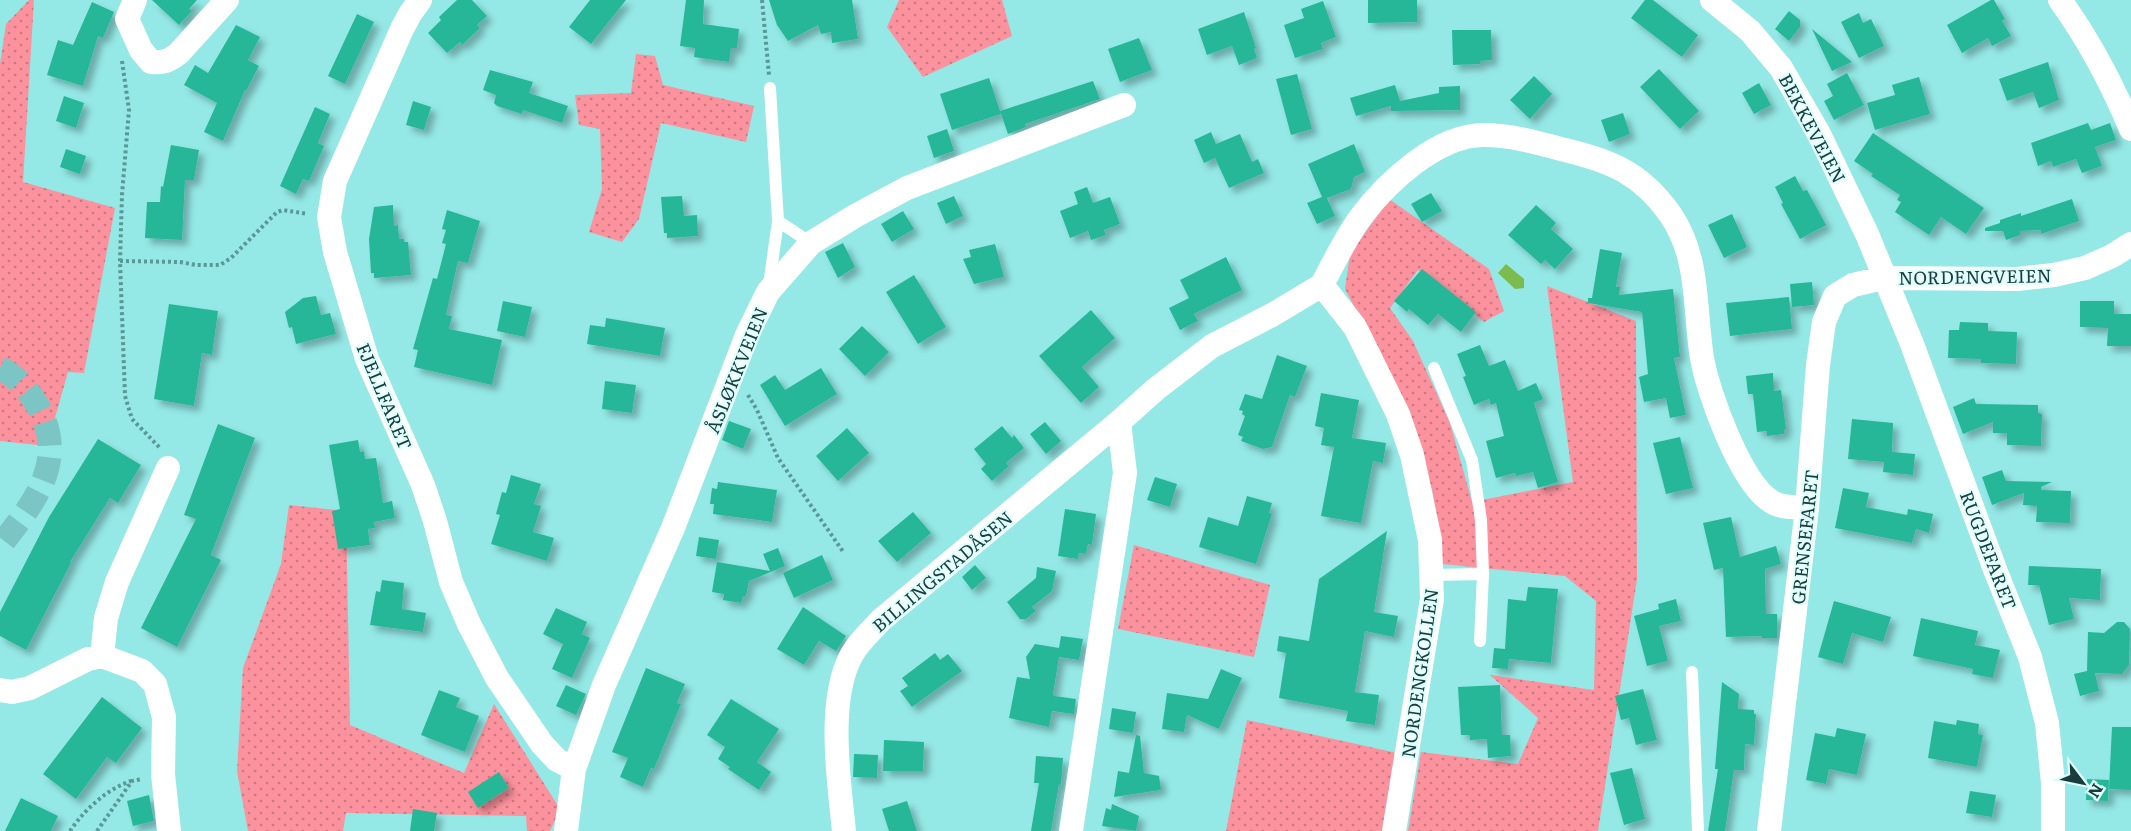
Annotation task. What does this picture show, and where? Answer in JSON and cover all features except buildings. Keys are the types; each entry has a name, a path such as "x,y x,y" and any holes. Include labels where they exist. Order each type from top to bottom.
{"street":[{"path":"135,0 127,19 141,50 151,62 163,63 170,61 193,40 227,0"},
{"name":"FJELLFARET","path":"420,0 402,29 335,181 329,217 335,252 367,359 423,485 451,582 468,624 497,678 542,744 557,760 574,769"},
{"name":"BEKKEVEIEN","path":"1712,0 1750,31 1781,68 1819,134 1867,234 1883,278"},
{"path":"2060,0 2075,20 2115,92 2131,129"},
{"name":"ÅSLØKKVEIEN","path":"566,831 574,769 604,686 673,528 747,334 768,292 811,243 907,188 1124,105"},
{"path":"1322,285 1361,217 1397,177 1431,151 1456,140 1483,135 1530,141 1608,161 1644,183 1670,214 1689,250 1697,299 1702,358 1729,440 1750,480 1772,502 1787,507 1808,508"},
{"name":"NORDENGVEIEN","path":"1883,278 2017,279 2055,275 2085,268 2112,256 2131,244"},
{"name":"GRENSEFARET","path":"1769,831 1808,508 1818,365 1824,322 1835,296 1853,285 1883,278"},
{"name":"RUGDEFARET","path":"1883,278 1912,344 2030,657 2047,723 2053,783 2053,831"},
{"name":"BILLINGSTADÅSEN","path":"844,831 836,747 842,678 855,648 881,620 1156,389 1212,346 1272,315 1322,285"},
{"name":"NORDENGKOLLEN","path":"1322,285 1355,327 1398,414 1412,455 1430,540 1432,599 1394,831"},
{"path":"1071,831 1125,473 1119,422"},
{"path":"102,656 106,618 117,582 168,468"},
{"path":"0,690 12,692 30,688 88,659 102,656 142,671 154,684 164,717 163,774 169,831"}],"lane":[{"path":"768,292 778,221 770,88"},
{"path":"778,221 811,243"},
{"path":"1434,368 1472,460 1480,520 1483,574 1480,641"},
{"path":"1431,575 1483,574"},
{"path":"1692,672 1698,831"}],"path":[{"path":"762,0 770,88"},
{"path":"122,59 129,110 122,195 120,261 125,396 132,419 170,458 168,468"},
{"path":"120,261 220,265 231,258 272,216 283,210"},
{"path":"733,373 757,410 778,458 844,553"},
{"path":"70,831 79,818 116,786 163,774"},
{"path":"98,831 132,781"}],"shaded area":[{"path":"29,0 34,0 23,182 115,208 84,373 68,372 47,446 0,441 0,64 6,24"},
{"path":"899,0 1002,0 1012,36 923,77 887,27"},
{"path":"636,54 655,56 663,85 754,106 746,142 661,123 639,219 622,242 589,232 602,189 600,129 579,125 575,95 631,93"},
{"path":"1389,199 1489,269 1504,311 1484,322 1418,270 1390,308 1413,341 1450,423 1472,502 1573,482 1547,286 1636,321 1637,579 1598,831 1408,831 1421,752 1518,764 1538,718 1490,675 1594,690 1596,601 1565,576 1442,564 1432,489 1399,392 1345,289 1350,254"},
{"path":"1506,264 1524,279 1524,288 1515,289 1498,273"},
{"path":"289,505 346,511 350,725 464,773 494,704 560,809 550,831 527,831 526,816 346,813 343,831 248,831 237,771 243,668 281,564"},
{"path":"1134,545 1270,585 1254,657 1118,629"},
{"path":"1247,720 1397,753 1383,831 1226,831"}],"tunnel":[{"path":"0,368 27,390 39,408 47,428 50,447 43,482 24,514 0,546"}]}
